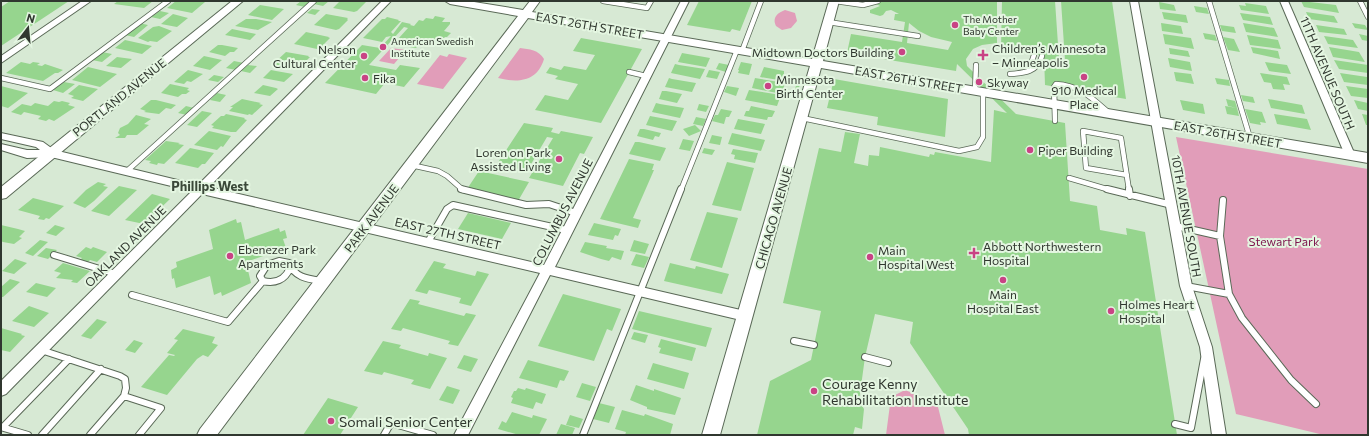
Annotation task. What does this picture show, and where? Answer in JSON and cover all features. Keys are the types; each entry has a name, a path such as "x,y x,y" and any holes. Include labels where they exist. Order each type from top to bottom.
{"street":[{"path":"1,60 87,1"},
{"name":"PORTLAND AVENUE","path":"1,194 238,1"},
{"name":"OAKLAND AVENUE","path":"1,390 387,1"},
{"name":"EAST 26TH STREET","path":"450,1 1368,158"},
{"name":"PARK AVENUE","path":"206,435 535,1"},
{"name":"COLUMBUS AVENUE","path":"460,435 547,270 566,230 685,1"},
{"name":"CHICAGO AVENUE","path":"711,435 835,1"},
{"name":"10TH AVENUE SOUTH","path":"1134,1 1186,286 1206,347 1219,435"},
{"name":"11TH AVENUE SOUTH","path":"1284,1 1350,155"},
{"name":"EAST 27TH STREET","path":"1,136 39,144 51,153"},
{"name":"EAST 27TH STREET","path":"1,147 27,154 51,153 745,316"}],"lane":[{"path":"1,78 50,89 168,1"},
{"path":"127,171 314,1"},
{"path":"603,1 647,8 651,1"},
{"path":"583,435 739,50 761,1"},
{"path":"835,1 865,5 878,1"},
{"path":"1209,1 1250,138"},
{"path":"1360,1 1368,16"},
{"path":"828,22 918,36"},
{"path":"1004,65 1019,66 1031,64 1034,55"},
{"path":"1010,74 1026,73 1037,69 1041,63 1042,56"},
{"path":"802,118 959,152 977,147 983,137 976,65"},
{"path":"629,72 646,76"},
{"path":"1055,121 1054,87 1056,84 1079,87 1110,114"},
{"path":"1127,175 1086,168 1083,131 1121,138 1127,175 1130,196"},
{"path":"411,165 438,171 447,176 462,190 472,194 526,205 549,204 576,213"},
{"path":"1069,178 1130,196 1172,205"},
{"path":"1223,200 1220,236 1229,294 1242,318 1291,380 1316,404"},
{"path":"428,242 447,209 453,205 566,230"},
{"path":"1176,226 1220,236"},
{"path":"54,255 116,274"},
{"path":"290,268 288,274 283,279 276,282 268,283 263,281 260,276 262,270 267,264 283,260 288,263 290,268 301,278 324,281"},
{"path":"132,295 228,322 263,281"},
{"path":"1186,286 1229,294"},
{"path":"794,341 814,345"},
{"path":"1175,424 1191,428 1206,347"},
{"path":"41,350 101,369 125,379 126,388 124,396 90,435"},
{"path":"865,357 888,363"},
{"path":"28,435 2,427 69,359"},
{"path":"42,435 101,369"},
{"path":"124,396 161,408 139,435"},
{"path":"384,435 392,423 433,435"}],"green space":[{"path":"785,10 795,13 797,21 791,28 782,30 776,26 775,18 778,14"},
{"path":"391,48 406,50 394,64 379,61"},
{"path":"520,48 537,52 542,56 544,59 541,67 532,76 526,79 505,80 498,78"},
{"path":"449,54 467,58 443,89 417,84 440,55 447,57"},
{"name":"Stewart Park","path":"1176,137 1368,169 1368,435 1324,435 1236,414"},
{"path":"905,390 937,403 945,435 886,435 891,397"}],"building":[{"path":"10,1 69,1 1,46 1,7"},
{"path":"118,1 153,1 144,8 114,4"},
{"path":"176,1 205,2 192,13 167,8"},
{"path":"301,1 311,2 305,7 296,5"},
{"path":"317,1 329,1 323,6 314,4"},
{"path":"340,1 366,2 354,12 333,8"},
{"path":"699,1 752,1 740,31 732,29 730,32 687,25"},
{"name":"Abbott Northwestern Hospital","path":"997,1 997,43 982,45 973,49 966,59 967,66 1016,114 1065,123 1070,201 1097,206 1100,230 1127,235 1126,228 1145,232 1177,435 969,435 968,429 910,343 913,322 875,314 865,357 859,401 864,409 862,429 855,427 853,435 757,435 770,381 811,360 821,311 783,303 819,148 841,152 845,132 860,134 854,163 868,166 869,155 879,156 880,147 929,157 930,154 934,155 935,152 991,162 994,110 1007,113 957,64 956,71 847,53 851,34 902,42 905,22 894,20 895,14 899,14 891,10 886,11 880,16 870,13 870,10 880,6 872,2","holes":["909,23 919,31 931,37 952,42 948,50 907,43"]},
{"path":"1002,1 1055,1 1059,59 1065,60 1061,1 1112,1 1126,99 1045,85 1044,56 1001,49"},
{"path":"1301,1 1336,5 1339,13 1304,7"},
{"path":"1159,2 1174,5 1176,11 1160,9"},
{"path":"1245,3 1266,6 1269,14 1241,10 1239,5 1246,6"},
{"path":"260,5 284,9 272,20 248,15"},
{"path":"1194,6 1207,8 1209,14 1196,12"},
{"path":"312,9 320,10 315,15 307,13"},
{"path":"160,11 169,13 160,19 151,17"},
{"path":"1162,12 1186,15 1188,23 1164,19"},
{"path":"1306,12 1334,16 1338,23 1309,19"},
{"path":"1240,13 1270,17 1273,25 1243,20"},
{"path":"173,14 188,18 177,27 161,24"},
{"path":"326,14 348,18 348,20 336,30 314,25"},
{"name":"Nelson Cultural Center","path":"435,16 445,18 442,22 450,22 444,31 451,33 447,37 438,39 433,44 421,42 416,48 409,47 414,41 398,39 408,28 404,27 369,65 396,70 400,65 420,68 404,87 385,83 376,94 325,83 362,45 380,48 391,36 386,37 382,42 363,38 382,19 387,17 401,21 391,32 393,34 402,22 414,26 419,20 423,21 426,18 433,19"},
{"path":"246,19 272,22 258,30 235,26"},
{"path":"139,23 148,25 134,37 125,35"},
{"path":"1161,23 1181,26 1183,34 1162,31"},
{"path":"1243,23 1274,28 1278,37 1246,32"},
{"path":"1352,23 1365,25 1368,30 1355,28"},
{"path":"1220,25 1234,27 1236,33 1222,31"},
{"path":"1316,25 1344,29 1347,35 1319,32"},
{"path":"159,26 172,31 157,42 148,42 138,38 153,27"},
{"path":"232,29 256,34 250,40 225,35"},
{"path":"306,32 330,38 317,49 294,44"},
{"path":"1203,33 1215,35 1217,41 1205,39"},
{"path":"1163,34 1191,38 1194,49 1165,44"},
{"path":"1359,34 1368,36 1368,41 1362,40"},
{"path":"1247,35 1278,40 1281,49 1250,45"},
{"path":"1324,36 1353,40 1358,48 1328,44"},
{"path":"1223,37 1234,39 1240,52 1228,50"},
{"path":"581,38 642,49 601,123 535,110 545,95 568,100 578,84 555,79 558,76 546,73 550,67 561,70 564,66 586,70 595,55 573,51"},
{"path":"125,40 152,46 142,54 115,48"},
{"path":"218,45 238,48 234,52 230,52 225,56 209,52"},
{"path":"1251,47 1278,51 1280,59 1253,53"},
{"path":"1329,47 1359,52 1365,62 1333,57"},
{"path":"1169,48 1188,51 1190,57 1170,54"},
{"path":"102,52 112,54 102,62 92,60"},
{"path":"286,52 310,57 296,69 273,64"},
{"path":"682,53 710,58 706,67 678,62"},
{"path":"204,56 222,60 210,70 193,66"},
{"path":"117,57 132,59 121,68 106,66"},
{"path":"1168,58 1190,62 1192,71 1170,67"},
{"path":"1334,60 1368,65 1368,73 1339,69"},
{"path":"234,61 244,63 236,70 226,68"},
{"path":"21,62 30,64 33,62 40,63 37,65 42,66 45,64 63,70 55,73 43,81 6,73"},
{"path":"741,62 752,64 749,75 738,73"},
{"path":"1265,62 1287,65 1291,74 1269,71"},
{"path":"719,63 729,65 726,72 716,69"},
{"path":"675,64 705,69 700,79 671,73"},
{"path":"248,65 257,66 250,73 241,71"},
{"path":"88,67 117,74 100,87 72,80"},
{"path":"764,67 784,71 784,74 787,75 785,81 760,77"},
{"path":"188,70 203,74 191,82 187,81 184,84 174,82"},
{"path":"271,70 293,74 284,82 263,78"},
{"path":"709,70 720,72 717,79 706,77"},
{"path":"1174,72 1191,74 1194,84 1176,81"},
{"path":"1260,73 1287,77 1290,85 1283,84 1285,90 1273,89 1271,83 1264,82"},
{"path":"1340,73 1367,77 1368,85 1344,82"},
{"path":"214,75 224,77 218,82 208,80"},
{"path":"669,78 696,83 692,92 665,87"},
{"name":"Minnesota Birth Center","path":"755,78 785,83 782,94 752,88"},
{"path":"1215,78 1229,80 1230,86 1217,84"},
{"path":"834,79 948,99 945,137 877,125 878,117 827,108"},
{"path":"797,81 801,81 798,91 795,90"},
{"path":"64,82 75,84 63,93 53,90"},
{"path":"170,84 189,88 187,90 190,91 178,97 161,93"},
{"path":"79,85 98,89 83,101 71,98 74,96 68,94"},
{"path":"263,85 278,89 270,96 254,93"},
{"path":"1,86 28,93 8,108 1,106"},
{"path":"727,86 739,88 736,96 724,92"},
{"path":"1346,86 1368,89 1368,98 1351,96"},
{"path":"749,90 781,95 777,106 745,100"},
{"path":"662,91 682,94 677,103 659,99"},
{"path":"217,93 226,95 220,102 210,100"},
{"path":"1241,95 1253,97 1255,103 1243,101"},
{"path":"242,99 261,103 259,104 263,105 252,115 229,111 233,107 230,107"},
{"path":"1226,99 1235,101 1237,108 1228,106"},
{"path":"1268,99 1302,105 1305,114 1271,108"},
{"path":"151,100 176,105 171,109 166,108 159,114 144,112 146,111 140,109"},
{"path":"1180,100 1203,104 1205,114 1183,110"},
{"path":"1354,100 1368,103 1368,111 1358,109"},
{"path":"54,101 70,103 68,105 75,107 54,121 49,119 46,121 38,119 41,116 24,112 21,115 11,112 22,104 31,106 35,103 48,106"},
{"path":"656,103 684,108 680,118 652,112"},
{"path":"699,104 709,106 706,112 697,110"},
{"path":"186,106 194,108 187,115 178,113"},
{"path":"751,106 775,111 772,117 768,117 767,120 744,116 746,111 749,111"},
{"path":"1225,106 1237,108 1239,116 1227,114"},
{"path":"721,109 732,111 729,117 726,117 724,124 712,121"},
{"path":"1245,109 1262,112 1266,123 1260,122 1261,125 1250,123"},
{"path":"202,111 212,113 197,127 187,125"},
{"path":"226,114 245,118 244,119 247,120 236,132 212,128 214,126 211,125 221,116"},
{"path":"1274,114 1307,119 1311,130 1277,124"},
{"path":"1362,114 1368,115 1368,125 1366,125"},
{"path":"136,115 151,119 144,124 149,125 137,135 127,135 125,138 115,138 120,135 118,133 120,128 128,124"},
{"path":"650,116 677,121 672,131 646,125"},
{"path":"696,117 706,119 703,126 693,124"},
{"path":"738,119 765,124 761,134 734,129"},
{"name":"Loren on Park Assisted Living","path":"524,123 553,128 551,132 559,134 561,131 593,137 584,154 580,153 563,186 529,178 553,138 547,137 527,171 497,164"},
{"path":"695,125 701,131 689,136 683,129"},
{"path":"640,129 661,133 659,137 655,136 653,140 637,136"},
{"path":"209,131 231,136 223,147 221,146 217,150 194,145"},
{"path":"732,133 765,140 761,151 728,144"},
{"path":"712,135 722,137 720,145 709,143"},
{"path":"683,139 694,141 690,151 679,149"},
{"path":"166,141 184,145 164,164 158,163 157,165 149,163 151,161 145,160"},
{"path":"635,142 666,148 660,161 629,154"},
{"path":"190,148 214,153 205,164 202,164 198,168 175,163"},
{"path":"704,148 715,150 712,155 702,153"},
{"path":"733,149 758,153 755,163 734,159 735,155 731,154"},
{"path":"629,159 654,164 652,170 654,170 633,218 641,220 638,228 600,219"},
{"path":"727,162 754,168 741,211 712,205"},
{"path":"479,171 529,182 518,201 467,189"},
{"path":"98,182 106,184 103,186 108,187 94,201 85,208 73,203 86,190"},
{"path":"119,186 137,190 109,216 91,211"},
{"path":"152,194 170,199 144,224 125,220"},
{"path":"33,198 64,206 49,219 46,218 44,220 38,219 40,216 18,210"},
{"path":"707,212 738,218 722,268 690,260"},
{"path":"468,213 511,223 502,239 458,229"},
{"name":"Ebenezer Park Apartments","path":"236,219 237,223 241,222 245,240 279,228 280,232 285,230 287,238 283,239 286,248 246,262 251,283 222,296 221,292 214,295 210,276 176,288 174,278 172,279 171,270 177,267 176,262 213,249 209,230"},
{"path":"594,223 621,229 618,236 615,235 613,240 588,235"},
{"path":"1,225 25,231 19,237 22,238 14,244 3,242 1,241"},
{"path":"55,225 65,228 56,236 46,233"},
{"path":"40,240 48,242 33,256 25,253"},
{"path":"634,240 649,244 645,254 630,251"},
{"path":"585,242 624,251 621,260 612,257 609,261 580,252"},
{"path":"86,247 91,249 93,247 107,252 97,262 80,260 82,258 76,256"},
{"path":"46,248 57,250 48,259 37,256"},
{"path":"636,254 649,257 644,268 631,265"},
{"path":"15,259 27,263 14,274 2,271"},
{"path":"434,261 446,264 443,268 475,276 477,271 489,274 471,306 459,303 461,298 429,290 427,294 415,291"},
{"path":"63,263 90,271 77,283 71,282 73,280 56,278 61,273 54,271"},
{"path":"670,263 695,269 696,266 729,274 722,294 664,281"},
{"path":"10,279 20,282 3,297 1,297 1,287"},
{"path":"36,283 56,288 47,297 26,292"},
{"path":"563,294 621,309 612,331 607,329 594,361 538,346"},
{"path":"410,299 420,301 418,304 464,316 466,313 476,315 458,346 448,344 450,341 403,328 401,331 391,329"},
{"path":"29,306 49,313 34,327 12,321"},
{"path":"639,311 712,328 706,347 632,329"},
{"path":"97,319 107,322 91,339 81,336"},
{"path":"1,328 25,336 10,352 1,350"},
{"path":"183,329 215,337 212,343 218,345 208,357 203,355 197,359 167,395 141,387 169,355 175,355 167,353 178,340 174,339"},
{"path":"634,332 648,335 645,343 631,339"},
{"path":"661,339 696,348 692,361 659,353 661,348 658,347"},
{"path":"134,340 143,343 135,353 125,350"},
{"path":"383,341 401,345 399,348 428,356 429,353 447,358 430,389 411,384 414,380 384,372 382,375 364,371"},
{"path":"464,355 478,359 471,372 457,368"},
{"path":"528,360 569,371 564,381 560,380 557,388 519,378"},
{"path":"653,363 689,373 684,389 647,379"},
{"path":"582,383 596,387 590,401 576,397"},
{"path":"636,385 681,398 675,415 647,409 647,407 630,400"},
{"path":"447,386 460,390 453,404 439,400"},
{"path":"518,388 525,390 526,388 546,394 542,404 536,402 533,409 511,403 513,398 511,397 514,391"},
{"name":"Somali Senior Center","path":"328,398 358,407 340,435 303,435"},
{"path":"599,403 615,407 609,423 593,419"},
{"path":"622,410 644,416 645,414 673,424 670,435 625,435 626,432 615,429"},
{"path":"512,412 532,418 533,415 547,419 539,435 519,435 498,429 502,421 506,423"},
{"path":"570,415 583,419 579,428 566,425"},
{"path":"561,424 575,428 572,435 556,435"}],"place":[{"name":"The Mother Baby Center","path":"955,25"},
{"name":"American Swedish Institute","path":"383,47"},
{"name":"Midtown Doctors Building","path":"902,52"},
{"name":"Children’s Minnesota – Minneapolis","path":"983,55"},
{"name":"Nelson Cultural Center","path":"364,56"},
{"name":"910 Medical Place","path":"1084,77"},
{"name":"Fika","path":"365,78"},
{"name":"Skyway","path":"979,82"},
{"name":"Minnesota Birth Center","path":"768,86"},
{"name":"Piper Building","path":"1030,150"},
{"name":"Loren on Park Assisted Living","path":"559,159"},
{"name":"Abbott Northwestern Hospital","path":"974,253"},
{"name":"Ebenezer Park Apartments","path":"230,256"},
{"name":"Main Hospital West","path":"870,257"},
{"name":"Main Hospital East","path":"1003,280"},
{"name":"Holmes Heart Hospital","path":"1111,311"},
{"name":"Courage Kenny Rehabilitation Institute","path":"814,391"},
{"name":"Somali Senior Center","path":"331,421"}],"district":[{"name":"Phillips West","path":"210,186"}]}
